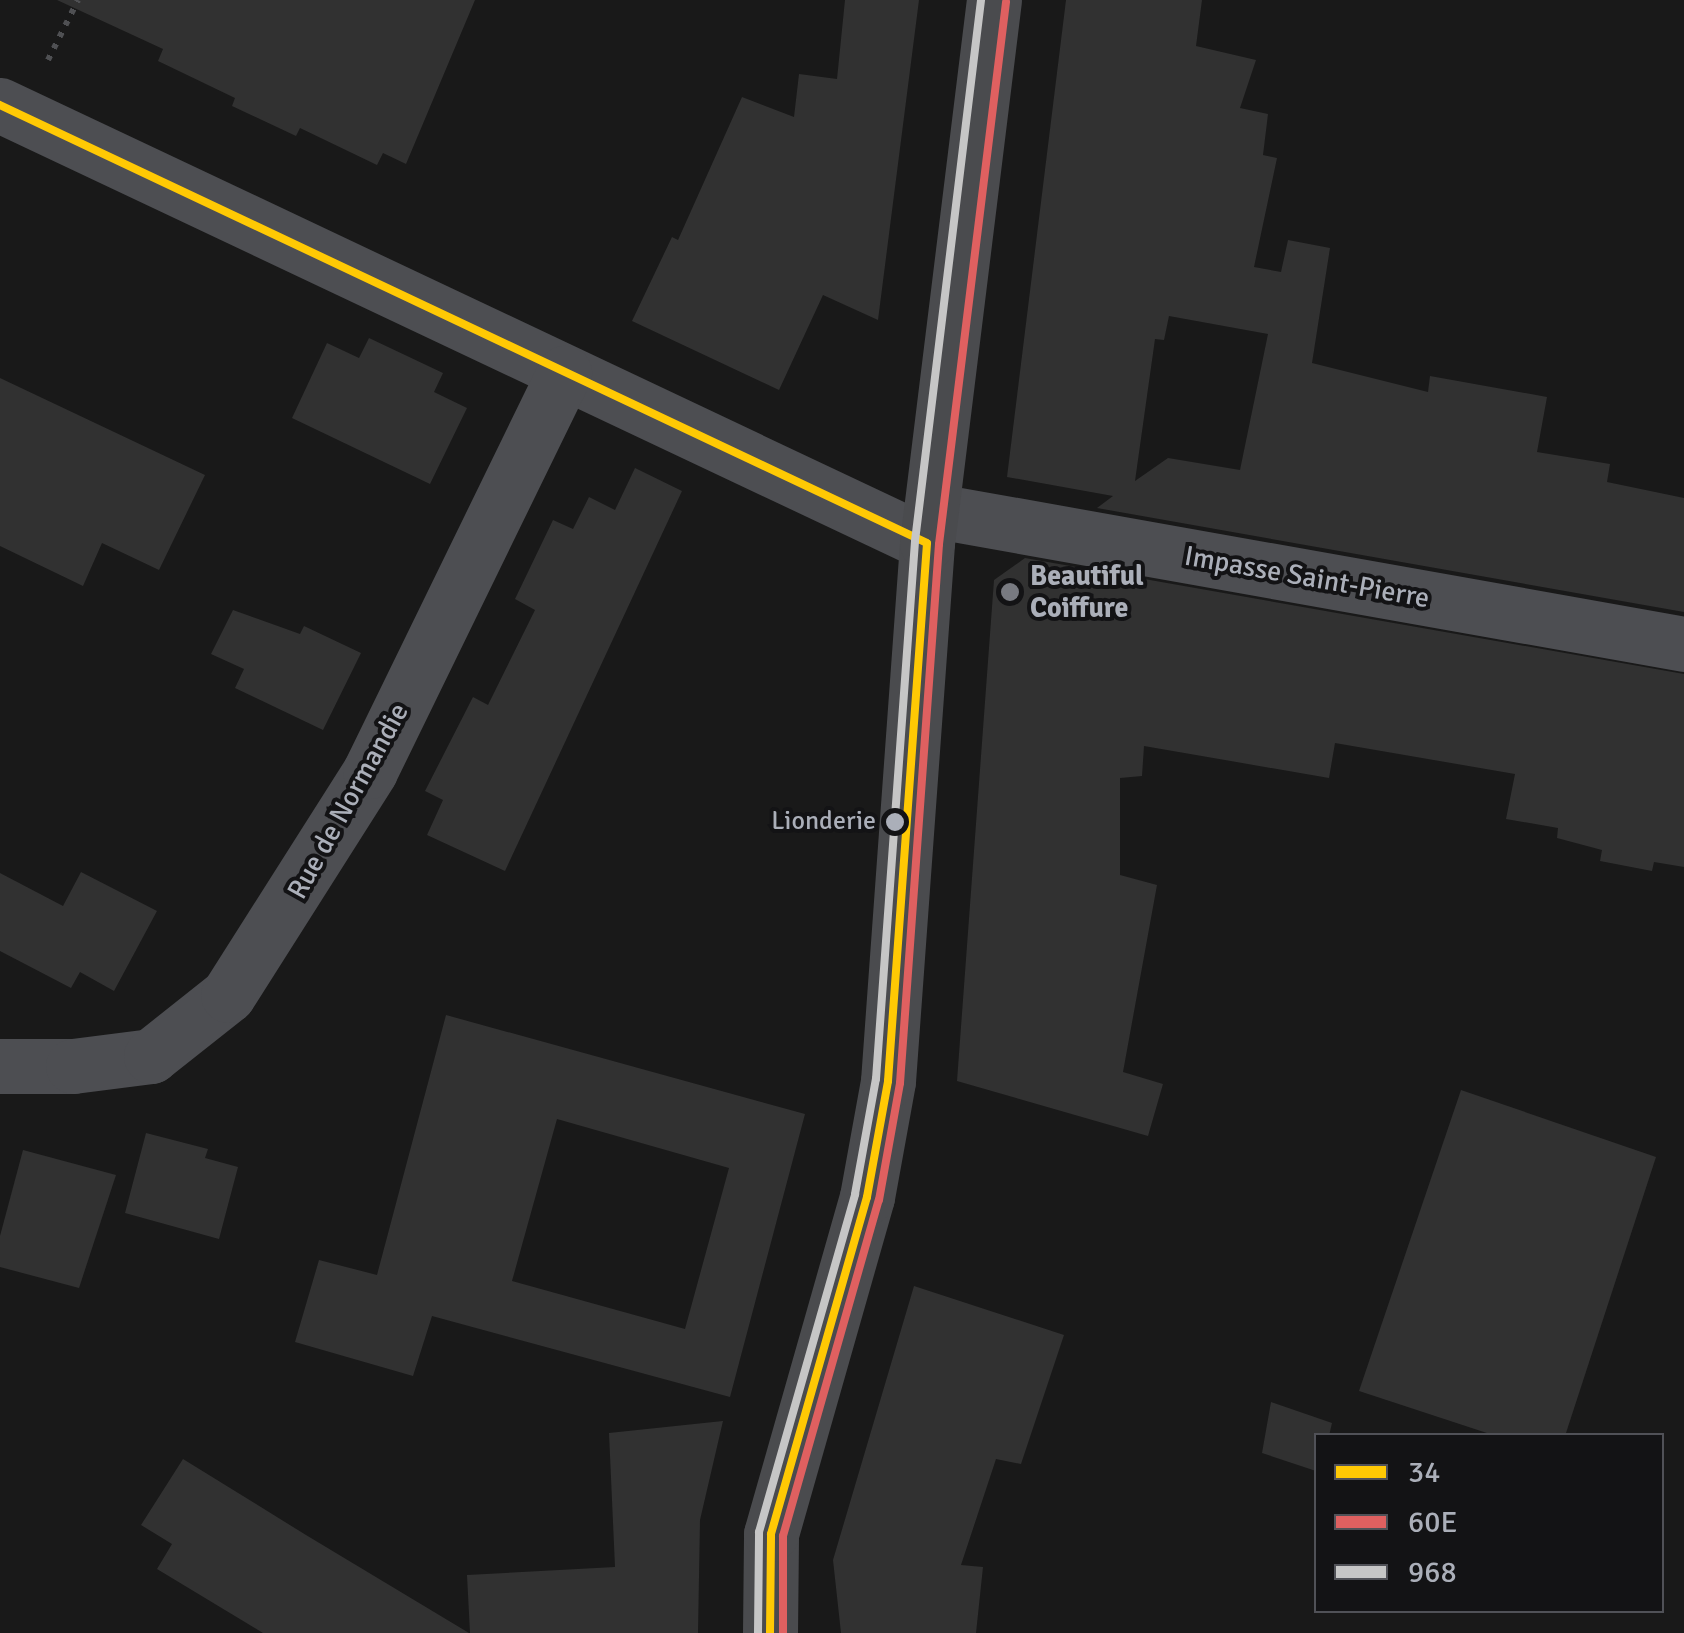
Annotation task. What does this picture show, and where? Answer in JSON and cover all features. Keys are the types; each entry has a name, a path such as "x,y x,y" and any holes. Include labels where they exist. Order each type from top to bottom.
{"main road":[{"path":"770,1633 771,1534 858,1232 886,1096 929,526 994,0"}],"street":[{"name":"Impasse Saint-Pierre","path":"0,105 564,373 929,526 1684,644"},
{"name":"Rue de Normandie","path":"0,1066 73,1066 152,1056 228,995 370,771 564,373"}],"building":[{"path":"57,0 475,0 406,164 383,153 377,165 300,128 296,136 232,106 235,98 158,61 163,49"},
{"path":"845,0 919,0 878,320 823,295 779,390 632,321 672,237 678,240 742,97 794,117 799,74 837,79"},
{"path":"1066,0 1202,0 1196,46 1256,60 1240,108 1268,114 1263,155 1277,158 1254,267 1281,272 1288,240 1330,248 1312,363 1428,392 1430,376 1547,397 1537,452 1610,464 1607,482 1684,498 1684,612 1097,508 1113,496 1007,477","holes":["1169,316 1268,334 1240,470 1168,458 1135,481 1155,339 1164,340"]},
{"path":"369,338 443,373 434,392 467,408 430,484 292,418 327,343 359,358"},
{"path":"0,378 205,475 159,570 102,543 83,586 0,546"},
{"path":"635,468 682,491 505,871 427,835 443,800 425,791 473,697 488,705 535,610 515,599 553,520 573,529 589,497 615,510"},
{"path":"1025,558 1684,674 1684,867 1654,862 1652,871 1600,861 1602,850 1557,838 1558,828 1506,819 1515,774 1335,743 1329,778 1144,746 1142,776 1120,778 1120,875 1157,885 1123,1072 1163,1084 1148,1136 957,1081 994,580"},
{"path":"233,610 300,634 304,626 361,653 323,730 235,688 244,669 211,654"},
{"path":"81,872 157,911 114,991 80,972 71,988 0,951 0,873 63,906"},
{"path":"446,1015 805,1114 730,1397 432,1316 413,1376 295,1342 319,1260 377,1275","holes":["557,1119 729,1168 685,1329 512,1281"]},
{"path":"1461,1090 1656,1157 1566,1433 1487,1433 1359,1391"},
{"path":"146,1133 208,1149 205,1158 238,1167 219,1239 125,1213"},
{"path":"23,1150 116,1175 79,1288 0,1267 0,1236"},
{"path":"914,1286 1064,1335 1021,1464 996,1459 961,1565 983,1567 976,1633 841,1633 833,1560"},
{"path":"1271,1402 1332,1423 1330,1433 1314,1433 1314,1470 1262,1453"},
{"path":"723,1421 700,1520 698,1633 470,1633 467,1575 615,1567 609,1433"},
{"path":"183,1459 469,1633 263,1633 157,1569 172,1544 141,1525"}],"transit line":[{"name":"968","path":"758,1633 759,1532 855,1194 876,1079 915,541 981,0"},
{"name":"60E","path":"783,1633 783,1536 879,1200 900,1083 939,544 1006,2"},
{"name":"34","path":"0,105 927,543"},
{"name":"34","path":"770,1633 771,1534 867,1197 888,1081 927,543"}],"place":[{"name":"Beautiful Coiffure","path":"1010,592"},
{"name":"Lionderie","path":"895,822"}]}
